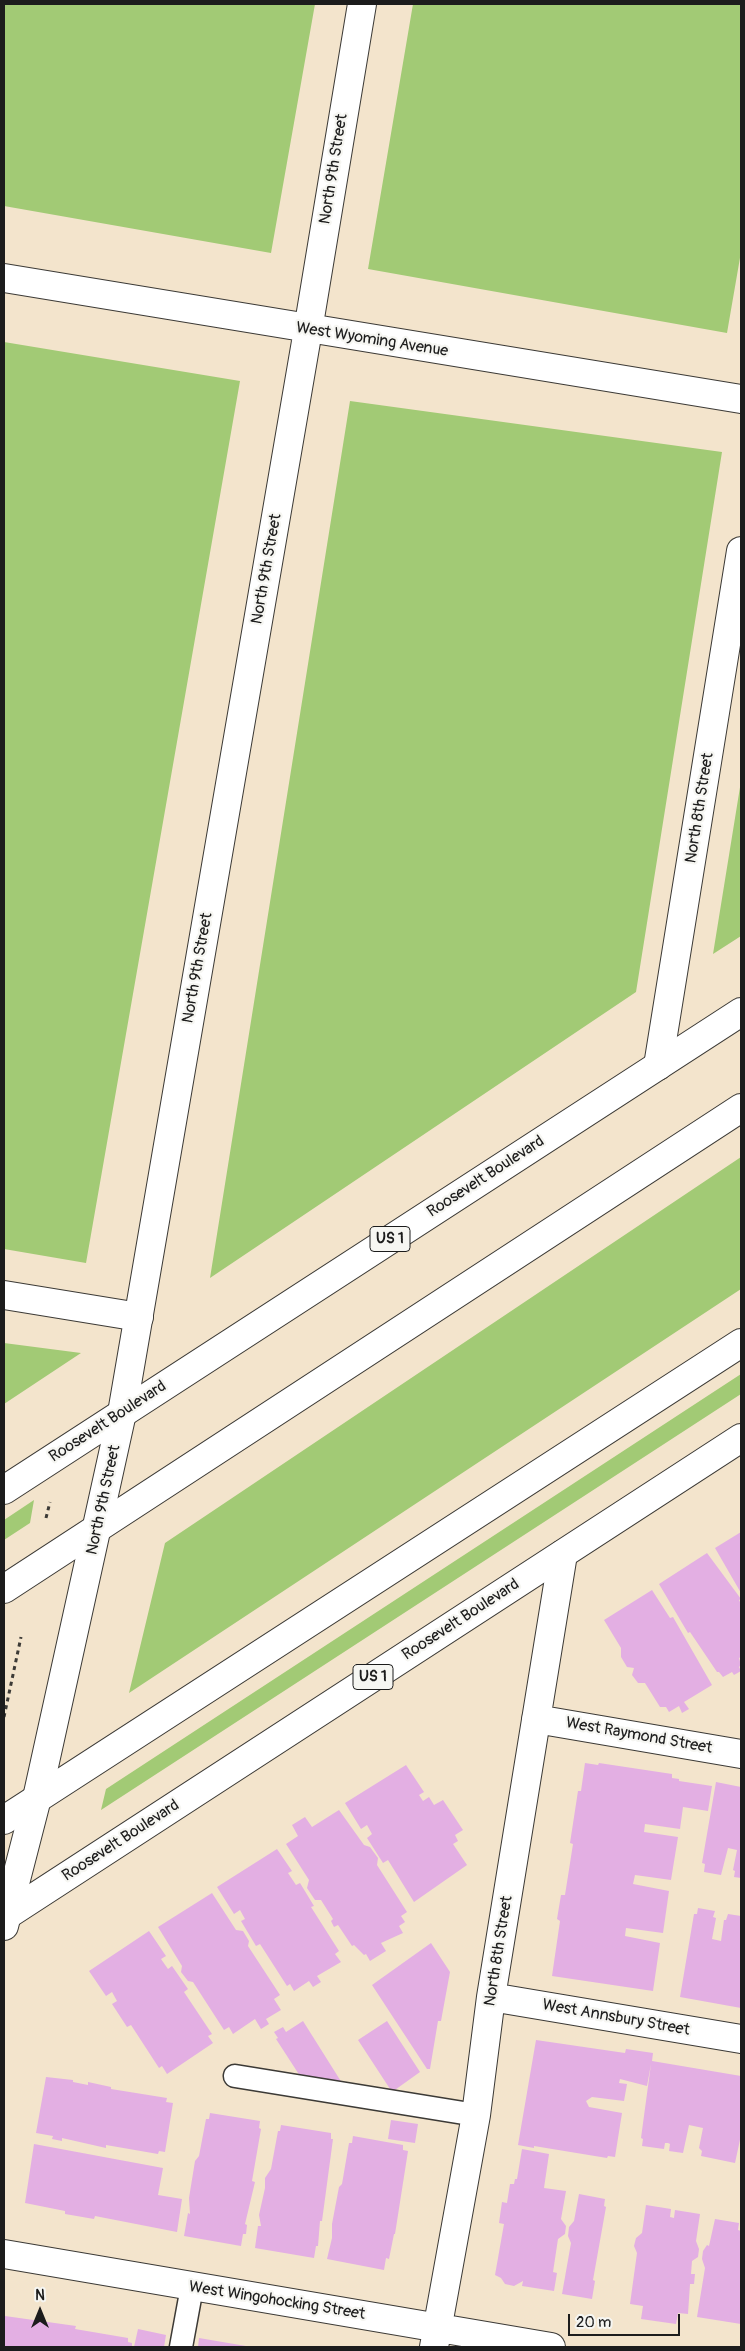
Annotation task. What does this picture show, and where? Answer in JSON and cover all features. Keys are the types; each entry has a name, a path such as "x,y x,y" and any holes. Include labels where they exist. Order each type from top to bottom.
{"main road":[{"name":"North 9th Street","path":"4,1919 37,1798 99,1526 122,1413 308,330 362,4"},
{"name":"West Wyoming Avenue","path":"4,278 308,330 741,399"},
{"name":"North 8th Street","path":"658,1066 741,551"},
{"name":"Roosevelt Boulevard","path":"4,1490 741,1012"},
{"path":"4,1589 741,1108"},
{"path":"4,1295 139,1317"},
{"path":"4,1820 741,1342"},
{"name":"Roosevelt Boulevard","path":"4,1919 741,1438"},
{"name":"North 8th Street","path":"435,2338 476,2115 491,1997 563,1554"},
{"name":"West Raymond Street","path":"536,1719 741,1754"},
{"name":"West Annsbury Street","path":"491,1997 741,2039"},
{"name":"West Wingohocking Street","path":"4,2254 192,2287 435,2338 551,2347"}],"lane":[{"path":"235,2076 476,2115"},
{"path":"181,2347 192,2287"}],"path":[{"path":"46,1518 50,1502"},
{"path":"4,1717 21,1637"}],"green space":[{"path":"4,4 315,4 271,253 4,206"},
{"path":"413,4 741,4 741,252 727,333 368,269"},
{"path":"4,342 240,381 86,1263 4,1249"},
{"path":"350,401 722,452 636,992 210,1278"},
{"path":"741,781 741,936 713,954"},
{"path":"741,1157 741,1289 129,1693 165,1543"},
{"path":"4,1343 81,1353 4,1404"},
{"path":"741,1374 741,1394 101,1810 106,1789"},
{"path":"34,1500 30,1523 4,1540 4,1520"}],"building":[{"path":"741,1532 741,1593 715,1548"},
{"path":"707,1553 741,1599 739,1600 741,1604 741,1657 739,1658 741,1665 739,1667 741,1671 734,1675 732,1672 723,1677 717,1672 690,1632 688,1633 659,1584"},
{"path":"652,1590 670,1618 673,1617 712,1685 684,1702 689,1709 682,1713 679,1706 669,1712 666,1707 660,1707 645,1683 638,1683 632,1675 634,1668 627,1667 621,1657 621,1648 604,1620"},
{"path":"585,1763 598,1765 599,1763 672,1774 672,1778 679,1779 679,1781 712,1786 708,1811 683,1807 680,1829 645,1824 644,1832 678,1837 671,1880 635,1875 633,1884 669,1891 663,1933 626,1928 625,1936 660,1943 653,1991 552,1976 560,1921 557,1919 561,1895 565,1895 573,1844 570,1843 578,1791 581,1791"},
{"path":"406,1765 424,1792 419,1795 423,1801 429,1797 434,1805 443,1800 463,1830 455,1835 458,1841 453,1844 467,1865 414,1902 388,1860 383,1863 367,1838 372,1834 367,1825 361,1829 345,1803"},
{"path":"716,1782 741,1787 741,1878 734,1877 735,1871 733,1870 737,1850 728,1848 721,1875 704,1872 705,1864 702,1863"},
{"path":"339,1810 364,1845 370,1847 378,1858 377,1865 407,1912 401,1916 405,1922 399,1926 403,1933 381,1943 386,1951 370,1961 366,1954 364,1955 354,1945 352,1946 338,1925 334,1927 331,1921 333,1919 321,1900 315,1900 307,1888 309,1880 286,1844 298,1836 292,1825 305,1817 312,1827"},
{"path":"277,1849 292,1871 288,1873 296,1885 300,1883 314,1906 311,1907 339,1951 335,1954 341,1962 317,1976 321,1982 313,1987 309,1981 294,1991 290,1984 287,1986 260,1944 256,1946 241,1921 245,1919 240,1910 234,1914 217,1887"},
{"path":"212,1893 236,1930 243,1931 249,1941 248,1946 280,1995 274,1999 281,2010 266,2019 269,2024 261,2029 255,2019 233,2034 229,2027 224,2030 193,1982 188,1981 181,1972 182,1966 158,1927"},
{"path":"698,1908 715,1911 713,1917 716,1918 712,1939 721,1941 724,1920 726,1920 728,1914 741,1916 741,2008 680,1997 694,1914 697,1914"},
{"path":"149,1931 166,1956 161,1959 168,1969 172,1966 188,1989 184,1992 212,2034 208,2036 213,2043 167,2074 162,2066 159,2068 131,2025 127,2027 112,2004 117,2001 112,1992 106,1996 89,1971"},
{"path":"431,1943 450,1972 441,2021 438,2021 430,2069 427,2069 372,1985"},
{"path":"303,2021 342,2083 300,2076 276,2039 278,2038 274,2032 283,2027 286,2032"},
{"path":"387,2021 420,2072 392,2092 358,2040"},
{"path":"536,2040 625,2053 626,2049 653,2053 652,2061 741,2076 741,2135 735,2163 701,2156 702,2151 699,2148 703,2128 689,2125 683,2153 669,2151 670,2144 668,2143 665,2143 664,2149 642,2146 643,2139 641,2138 651,2064 647,2086 620,2079 619,2083 627,2084 624,2101 592,2097 586,2101 589,2107 622,2113 615,2157 608,2156 607,2158 518,2145"},
{"path":"46,2077 73,2080 73,2082 88,2085 88,2082 111,2087 111,2089 167,2098 166,2102 173,2103 165,2152 159,2151 158,2154 106,2145 106,2148 62,2138 62,2141 52,2139 53,2136 36,2133"},
{"path":"210,2113 260,2121 259,2128 261,2129 252,2181 255,2182 245,2224 247,2225 246,2234 243,2234 241,2246 184,2236 188,2213 190,2214 189,2198 195,2161 199,2156 206,2119 209,2119"},
{"path":"391,2120 418,2124 415,2143 388,2139"},
{"path":"281,2125 331,2133 331,2139 333,2139 322,2221 320,2221 318,2246 316,2246 314,2258 255,2248 258,2226 261,2226 259,2215 265,2188 265,2178 271,2169 278,2131 280,2131"},
{"path":"353,2136 403,2145 403,2150 408,2151 395,2234 389,2259 386,2258 384,2270 327,2259 339,2187 342,2184 349,2143 352,2143"},
{"path":"34,2144 163,2168 158,2195 182,2199 177,2232 95,2216 94,2219 65,2214 65,2211 25,2203"},
{"path":"522,2149 549,2154 544,2188 566,2191 561,2219 566,2226 565,2234 558,2239 553,2272 557,2273 554,2291 522,2286 523,2281 514,2286 505,2284 501,2278 495,2275 504,2224 499,2223 502,2202 507,2203 510,2184 514,2184 515,2179 517,2179"},
{"path":"579,2194 605,2199 604,2206 606,2207 593,2280 595,2281 592,2299 562,2294 571,2243 568,2236 569,2227 574,2221"},
{"path":"646,2205 671,2209 670,2217 674,2218 675,2210 700,2214 696,2241 699,2249 698,2257 692,2261 691,2274 695,2274 694,2284 690,2284 688,2314 678,2313 676,2324 641,2319 643,2306 630,2304 637,2253 634,2246 636,2238 642,2233"},
{"path":"715,2219 739,2223 738,2230 741,2231 741,2324 697,2317 705,2268 702,2259 703,2251 707,2245 709,2246"},
{"path":"5,2316 76,2326 75,2329 128,2338 128,2342 132,2343 132,2347 4,2347"},
{"path":"138,2329 166,2335 164,2347 134,2347"},
{"path":"199,2338 246,2346 198,2347"}]}
